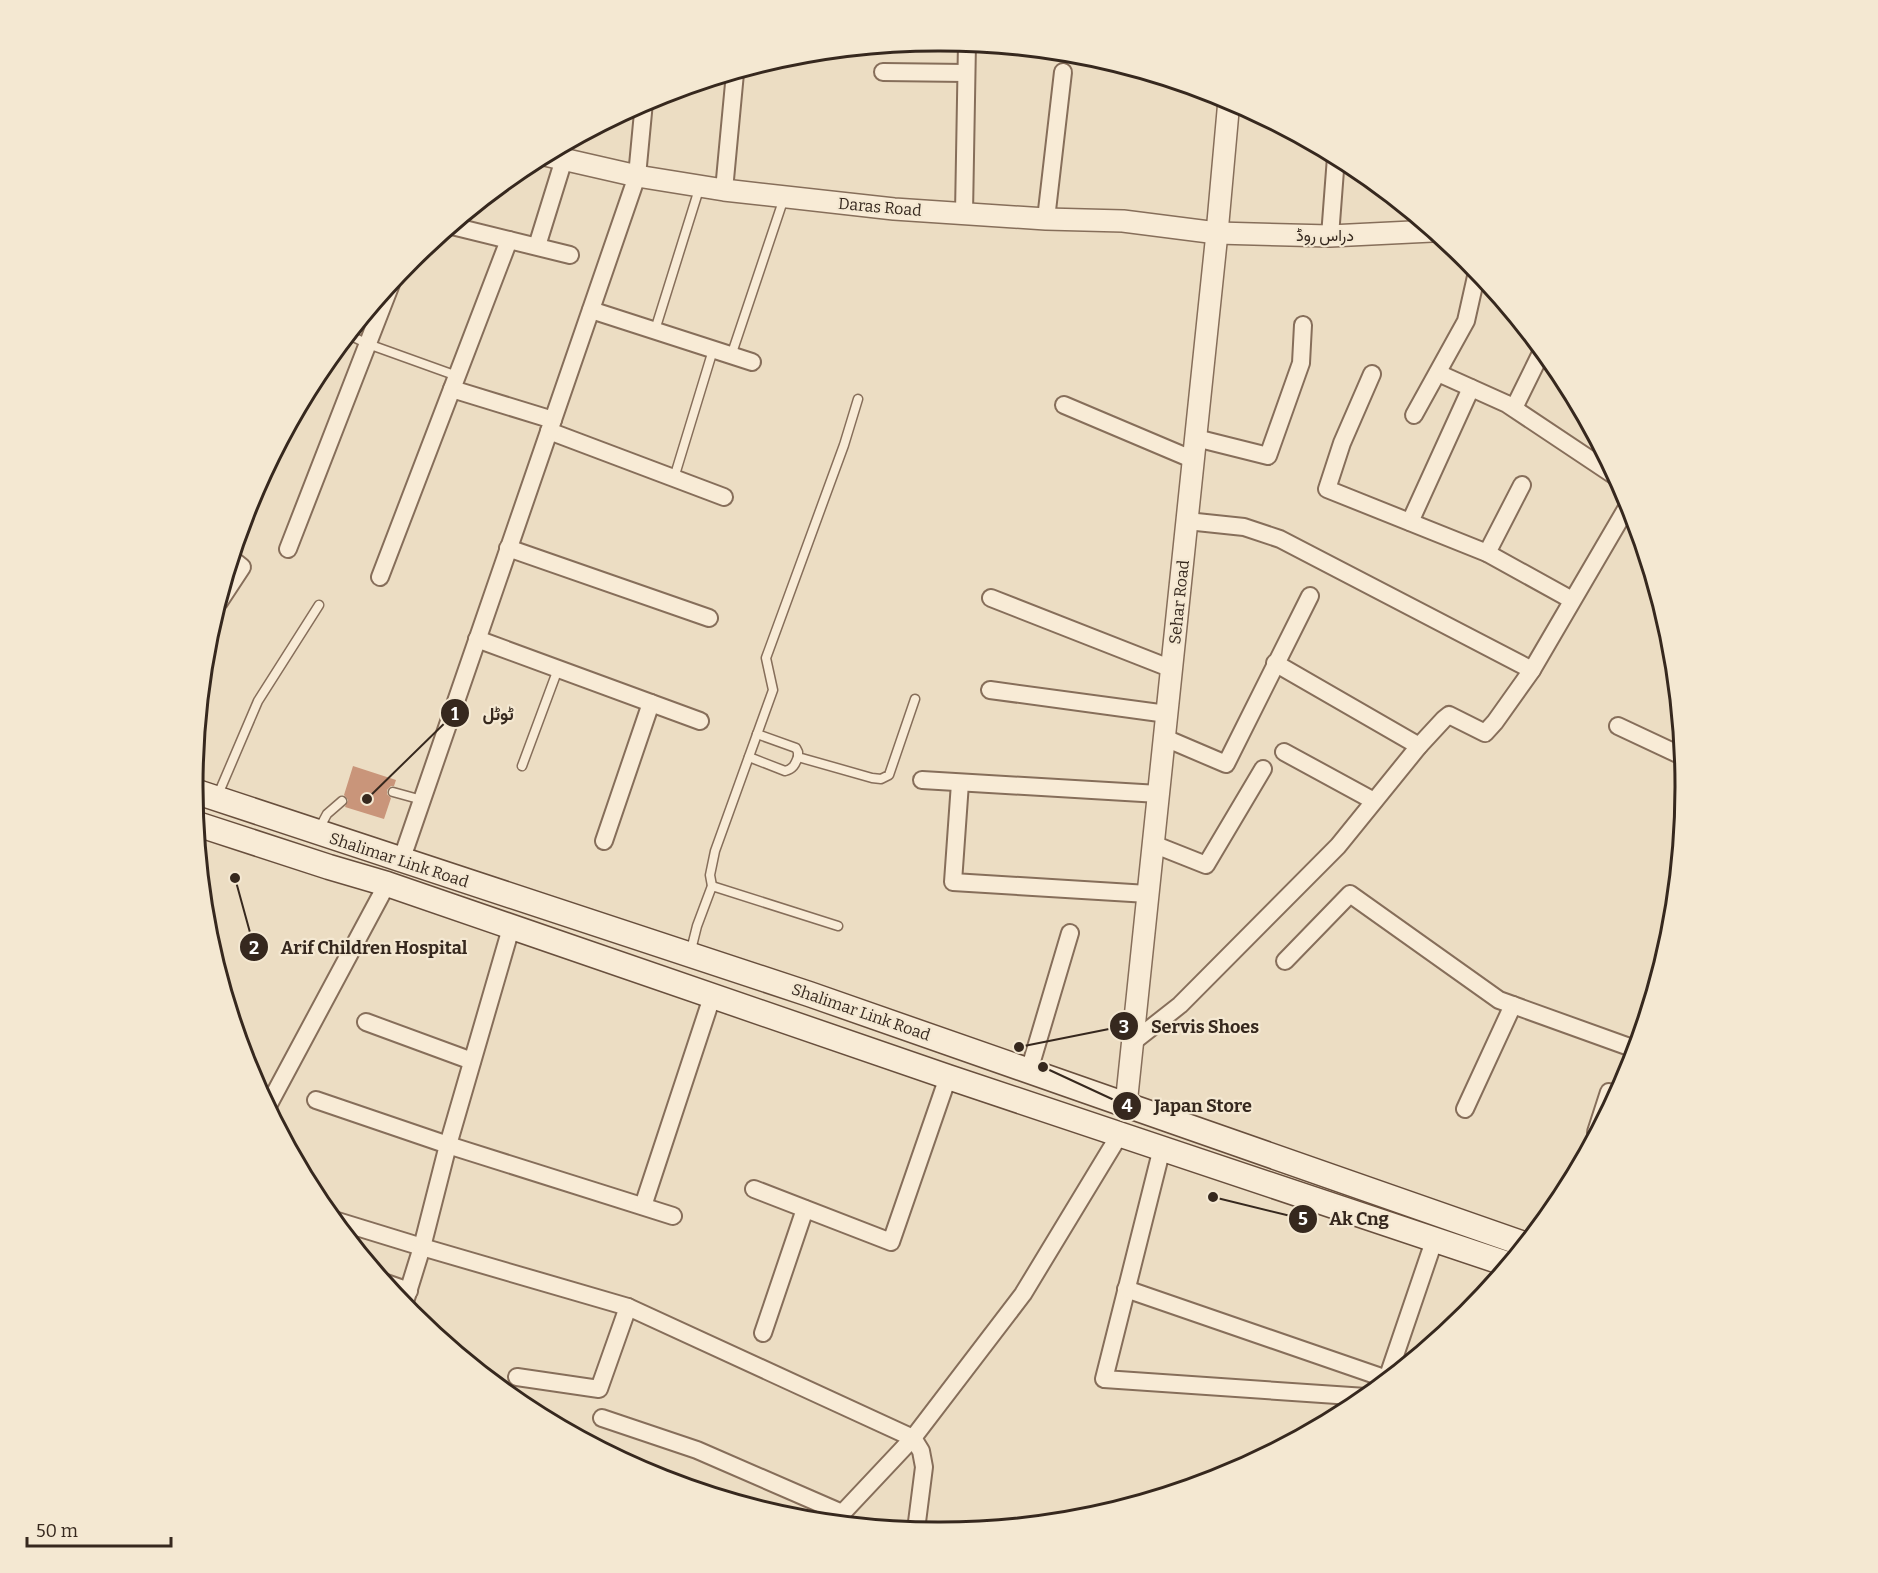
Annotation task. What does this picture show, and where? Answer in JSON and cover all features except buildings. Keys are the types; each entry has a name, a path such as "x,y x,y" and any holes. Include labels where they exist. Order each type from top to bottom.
{"main road":[{"name":"Shalimar Link Road","path":"203,794 809,994 1517,1241"},
{"name":"Shalimar Link Road","path":"205,826 387,884 712,997 1500,1262"},
{"path":"799,1026 809,994"},
{"path":"1484,1257 1492,1233"}],"street":[{"path":"964,213 967,52"},
{"path":"883,72 966,73"},
{"path":"1046,219 1063,72"},
{"path":"724,190 734,80"},
{"name":"Sehar Road","path":"1126,1105 1194,460 1228,111"},
{"path":"401,861 638,176 643,114"},
{"name":"Daras Road","path":"558,158 638,176 784,198 883,208 1046,219 1123,221 1217,233"},
{"path":"537,246 554,160"},
{"path":"1330,236 1335,167"},
{"path":"461,228 570,255"},
{"name":"دراس روڈ","path":"1217,233 1330,236 1421,232"},
{"path":"380,577 509,240"},
{"path":"1414,415 1466,321 1475,283"},
{"path":"288,549 382,306"},
{"path":"591,310 752,362"},
{"path":"1196,438 1268,456 1301,363 1303,326"},
{"path":"1514,408 1538,360"},
{"path":"1438,373 1514,408 1602,467"},
{"path":"1372,374 1342,443 1327,489 1487,553 1572,600"},
{"path":"454,382 674,478 724,496"},
{"path":"1410,522 1471,388"},
{"path":"1064,405 1194,460"},
{"path":"1487,553 1522,485"},
{"path":"1133,1042 1180,1005 1338,846 1419,746 1444,719 1449,715 1485,733 1532,670 1623,515"},
{"path":"1187,521 1244,527 1280,539 1532,670"},
{"path":"508,548 709,618"},
{"path":"234,579 242,567 239,564"},
{"path":"1165,738 1226,764 1310,596"},
{"path":"991,598 1172,669"},
{"path":"477,639 700,721"},
{"path":"1275,663 1419,746"},
{"path":"990,690 1167,714"},
{"path":"604,841 651,703"},
{"path":"1618,726 1674,752"},
{"path":"1284,752 1374,801"},
{"path":"1153,844 1206,865 1263,769"},
{"path":"922,780 1159,794"},
{"path":"960,783 953,882 1148,894"},
{"path":"272,1098 387,884"},
{"path":"1285,961 1350,894 1499,1000 1627,1046"},
{"path":"408,1295 448,1145 511,928"},
{"path":"1029,1071 1070,933"},
{"path":"643,1206 712,997"},
{"path":"1465,1109 1513,1005"},
{"path":"366,1022 472,1061"},
{"path":"754,1189 891,1242 948,1077"},
{"path":"316,1100 448,1145 673,1216"},
{"path":"843,1516 913,1438 1023,1294 1120,1134"},
{"path":"1162,1148 1104,1379 1351,1396"},
{"path":"763,1333 805,1209"},
{"path":"348,1224 628,1307 913,1438 921,1451 924,1467 917,1521"},
{"path":"1391,1366 1434,1241"},
{"path":"1126,1289 1379,1376"},
{"path":"517,1377 599,1389 628,1307"},
{"path":"602,1418 697,1450 824,1513"}],"lane":[{"path":"655,330 700,186"},
{"path":"731,356 784,198"},
{"path":"356,338 454,382"},
{"path":"674,478 713,350"},
{"path":"690,954 697,926 712,886 710,875 715,851 773,690 766,658 844,445 858,399"},
{"path":"216,799 258,701 319,605"},
{"path":"522,766 558,669"},
{"path":"798,757 881,779 889,775 915,699"},
{"path":"749,757 785,771 795,766 798,757 796,748 757,734"},
{"path":"393,792 422,800"},
{"path":"317,832 327,814 342,801"},
{"path":"712,886 838,926"}],"place":[{"name":"ٹوٹل","path":"367,799"},
{"name":"Arif Children Hospital","path":"235,878"},
{"name":"Servis Shoes","path":"1019,1047"},
{"name":"Japan Store","path":"1043,1067"},
{"name":"Ak Cng","path":"1213,1197"}]}
